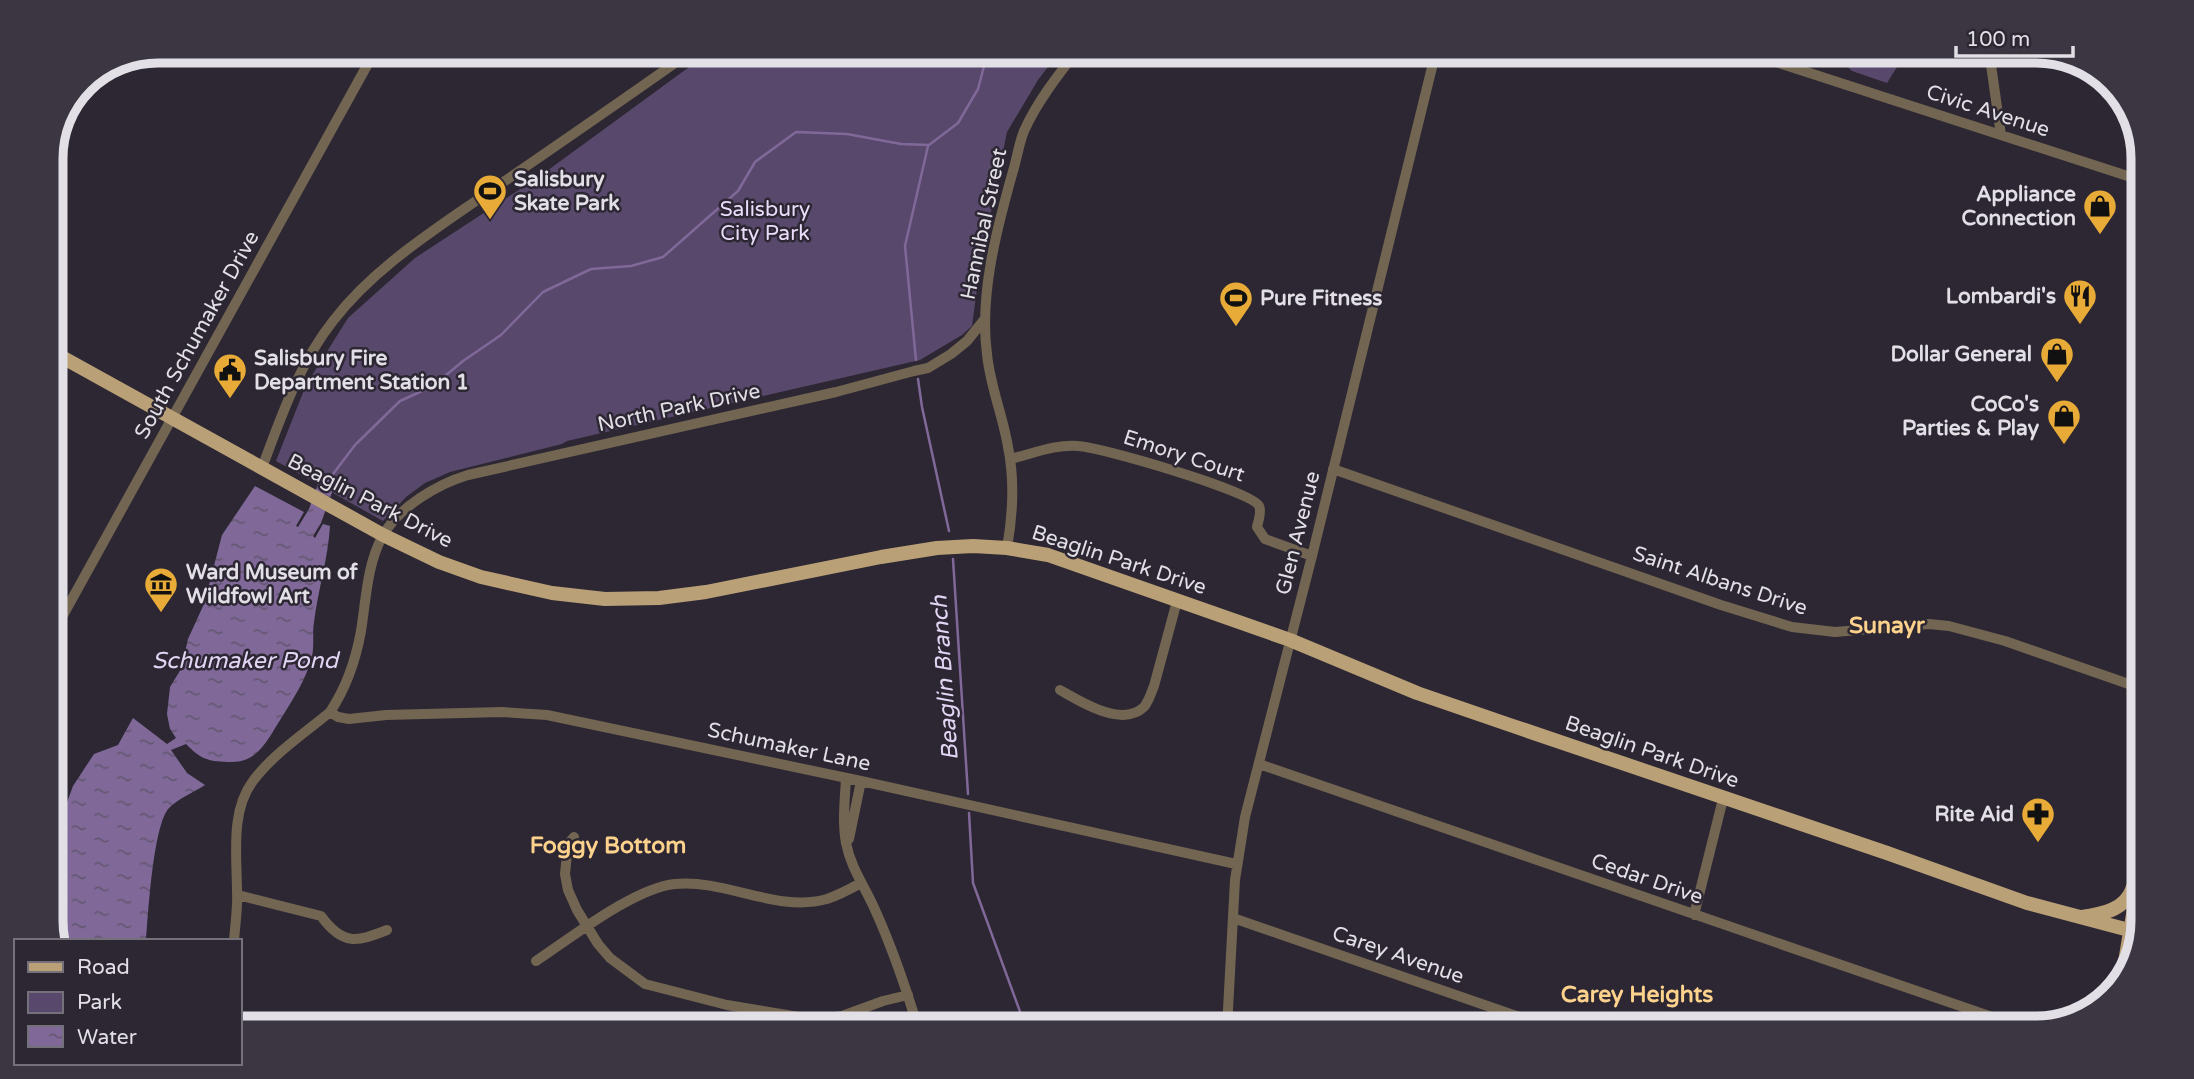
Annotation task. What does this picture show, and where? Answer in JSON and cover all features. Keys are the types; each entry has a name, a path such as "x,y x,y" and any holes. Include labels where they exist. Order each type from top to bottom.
{"main road":[{"name":"Beaglin Park Drive","path":"63,358 383,535 439,562 481,577 552,593 617,600 706,592 918,550 1007,548 1048,555 1290,640 1434,699 2026,903 2130,931"},
{"path":"2076,918 2108,913 2131,895"}],"street":[{"name":"South Schumaker Drive","path":"63,615 368,63"},
{"path":"262,468 292,392 312,352 334,319 366,285 414,245 675,63"},
{"name":"Hannibal Street","path":"1007,548 1013,507 1010,459 987,355 984,320 988,285 1003,206 1024,131 1053,82 1068,63"},
{"name":"Glen Avenue","path":"1228,1016 1236,864 1245,817 1334,469 1433,63"},
{"name":"Civic Avenue","path":"1779,63 2131,177"},
{"path":"1991,63 2001,135"},
{"name":"North Park Drive","path":"383,535 415,501 458,478 915,372 928,368 950,354 967,341 984,320"},
{"name":"Emory Court","path":"1010,459 1063,446 1093,447 1205,481 1240,494 1258,505 1257,527 1265,539 1312,556"},
{"name":"Saint Albans Drive","path":"1334,469 1721,605 1792,627 1835,632 1929,624 1949,626 2005,641 2131,685"},
{"path":"234,939 238,818 244,797 251,782 264,768 330,712 340,695 353,665 373,558 383,535"},
{"path":"1060,690 1075,699 1112,713 1125,715 1144,707 1154,686 1177,601"},
{"name":"Schumaker Lane","path":"330,712 338,718 349,719 386,715 502,712 547,715 1236,864"},
{"name":"Cedar Drive","path":"1259,764 1989,1016"},
{"path":"846,778 844,815 847,849 855,873 869,895 892,948 914,1016"},
{"path":"847,849 861,781"},
{"path":"1694,915 1723,799"},
{"path":"574,838 568,844 565,874 572,900 610,958 645,984 727,1005 793,1016"},
{"path":"536,961 623,903 674,884 705,884 782,902 807,902 842,894 861,883"},
{"path":"237,895 321,916 328,925 350,940 361,940 387,930"},
{"name":"Carey Avenue","path":"1233,918 1516,1016"},
{"path":"842,1016 908,995"}],"green space":[{"name":"Salisbury City Park","path":"695,63 1051,63 1007,132 980,267 972,326 920,360 567,441 450,472 425,483 406,497 383,521 276,461 306,385 348,318 415,258 540,176"},
{"path":"1844,63 1900,63 1887,83 1852,71"}],"water":[{"name":"Schumaker Pond","path":"322,473 346,487 332,492 321,523 313,536 315,538 323,524 330,526 314,622 312,655 294,697 261,749 247,759 238,762 209,760 186,744 171,750 187,773 205,785 169,808 164,818 155,851 146,939 65,939 63,813 73,786 94,754 118,745 133,718 167,744 176,738 170,729 167,714 170,687 181,669 188,639 204,604 222,535 255,486 304,512 296,526 298,527 309,509"}],"waterway":[{"path":"330,478 355,445 400,401 433,386 501,335 543,292 591,269 631,266 663,257 738,191 755,162 796,132 847,134 901,144 929,145 958,123 978,89 985,63"},
{"name":"Beaglin Branch","path":"916,360 905,246 928,146"},
{"name":"Beaglin Branch","path":"918,379 949,531"},
{"name":"Beaglin Branch","path":"953,559 968,794"},
{"name":"Beaglin Branch","path":"969,813 973,883 1022,1016"}],"place":[{"name":"Salisbury Skate Park","path":"490,221"},
{"name":"Appliance Connection","path":"2100,236"},
{"name":"Lombardi's","path":"2080,326"},
{"name":"Pure Fitness","path":"1236,328"},
{"name":"Dollar General","path":"2057,384"},
{"name":"Salisbury Fire Department Station 1","path":"230,400"},
{"name":"CoCo's Parties & Play","path":"2064,446"},
{"name":"Ward Museum of Wildfowl Art","path":"161,614"},
{"name":"Rite Aid","path":"2038,844"}],"district":[{"name":"Sunayr","path":"1887,626"},
{"name":"Foggy Bottom","path":"608,846"},
{"name":"Carey Heights","path":"1637,995"}]}
